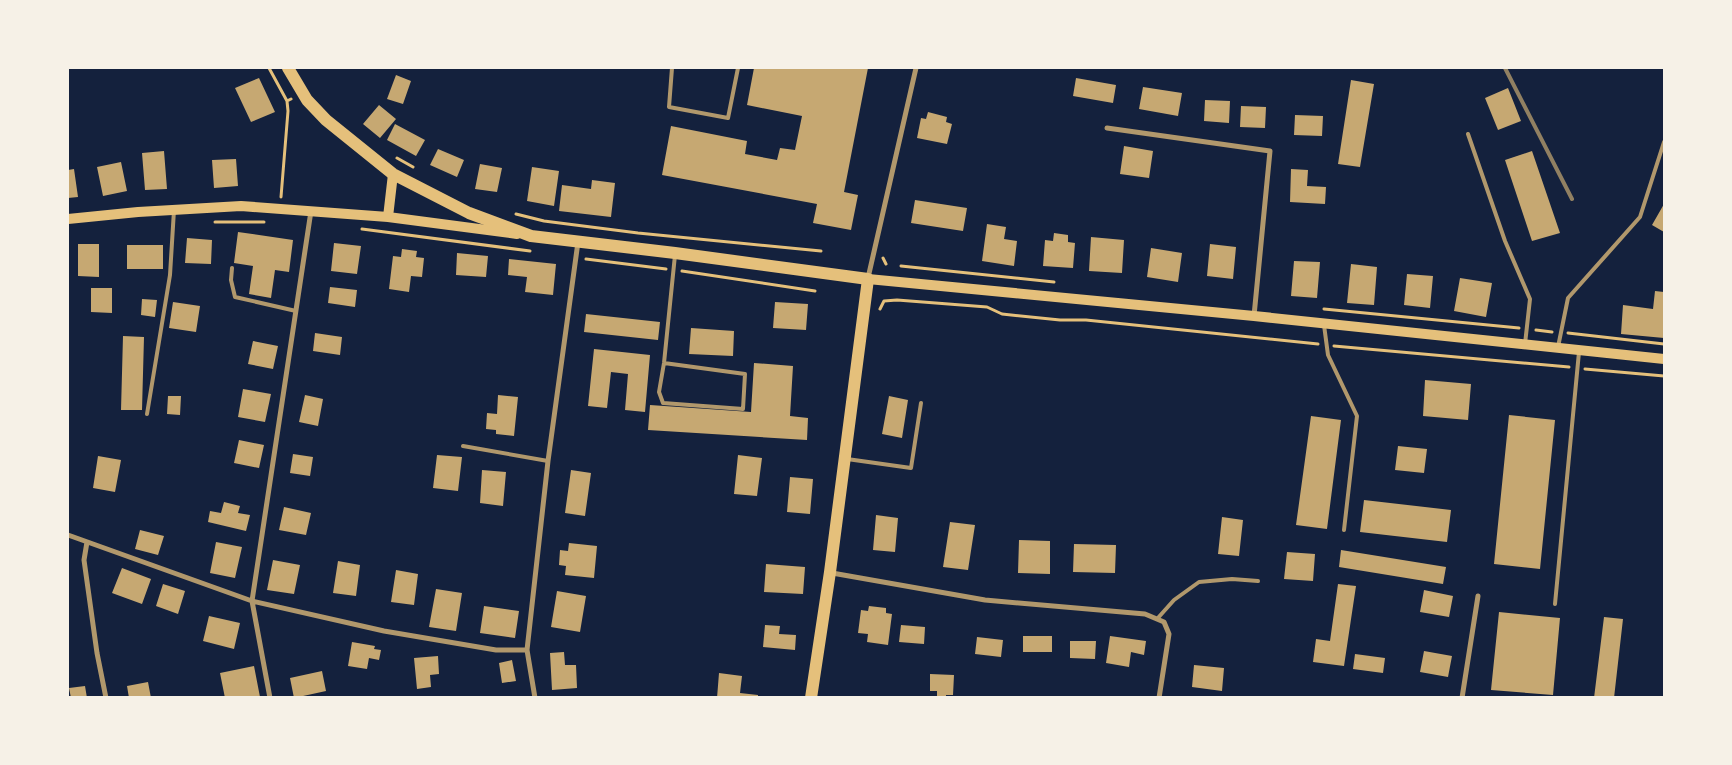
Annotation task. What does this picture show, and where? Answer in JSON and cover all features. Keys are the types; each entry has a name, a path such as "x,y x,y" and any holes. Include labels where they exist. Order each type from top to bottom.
{"highway":[{"path":"288,68 307,100 326,120 393,174 469,213 532,236 868,279 830,572 811,698"}],"main road":[{"path":"388,217 393,174"},
{"path":"68,219 241,206 388,217 532,236"},
{"path":"868,279 1324,323 1664,359"}],"street":[{"path":"868,279 916,68"},
{"path":"1107,128 1270,152 1254,316"},
{"path":"270,698 252,601 311,211"},
{"path":"535,698 527,650 548,461 578,242"},
{"path":"68,535 252,601 384,631 496,650 527,650"},
{"path":"88,542 84,560 97,653 106,698"},
{"path":"830,572 985,600 1145,614 1157,618 1164,622 1169,634 1159,698"},
{"path":"1462,698 1478,596"}],"lane":[{"path":"672,68 669,106 728,118 738,68"},
{"path":"1468,134 1505,241 1530,299 1525,344"},
{"path":"1558,347 1568,298 1640,217 1664,142"},
{"path":"147,414 170,275 174,210"},
{"path":"664,362 745,374 742,408 663,403 659,392 664,362 675,253"},
{"path":"232,268 231,280 235,297 296,311"},
{"path":"1324,323 1328,355 1357,416 1344,530"},
{"path":"1554,604 1579,350"},
{"path":"845,458 911,468 922,403"},
{"path":"463,446 548,461"},
{"path":"1157,618 1174,600 1199,582 1232,579 1258,582"}],"path":[{"path":"269,68 286,101 288,111 280,208"},
{"path":"286,101 302,92"},
{"path":"392,155 417,169"},
{"path":"508,212 544,221 629,232 821,251"},
{"path":"212,222 270,222"},
{"path":"361,229 537,252"},
{"path":"576,257 815,291"},
{"path":"883,258 886,264"},
{"path":"880,309 884,301 897,300 987,307 1002,314 1060,320 1086,320 1327,345 1664,376"}],"building":[{"path":"754,68 868,68 844,192 858,195 851,230 813,223 817,204 662,175 671,126 747,141 745,154 777,160 780,148 795,150 802,116 747,105"},
{"path":"396,75 411,81 403,104 387,99"},
{"path":"259,78 275,112 251,122 235,88"},
{"path":"1076,78 1116,85 1113,103 1073,96"},
{"path":"1351,80 1374,84 1360,167 1338,164"},
{"path":"1143,87 1182,93 1178,116 1139,109"},
{"path":"1508,88 1521,121 1498,130 1485,98"},
{"path":"1205,100 1230,101 1229,123 1204,121"},
{"path":"379,105 396,119 380,138 363,124"},
{"path":"1241,106 1266,107 1265,128 1240,127"},
{"path":"928,112 947,117 946,122 952,124 947,144 917,138 921,118 926,119"},
{"path":"1295,115 1323,116 1322,136 1294,135"},
{"path":"395,124 425,140 416,156 387,140"},
{"path":"1124,146 1153,151 1149,178 1120,174"},
{"path":"438,149 464,160 457,177 430,165"},
{"path":"164,151 167,189 145,190 142,153"},
{"path":"1532,151 1560,233 1532,241 1505,160"},
{"path":"236,159 238,186 214,188 212,160"},
{"path":"121,162 127,191 103,196 97,167"},
{"path":"480,164 502,168 497,192 475,189"},
{"path":"532,167 559,171 554,206 527,201"},
{"path":"74,169 78,197 68,198 68,170"},
{"path":"1291,169 1308,170 1307,186 1326,187 1325,204 1290,202"},
{"path":"592,180 615,183 611,217 559,211 562,185 591,189"},
{"path":"915,200 967,208 963,231 911,223"},
{"path":"1664,204 1664,232 1652,225"},
{"path":"987,224 1006,227 1004,239 1017,241 1014,266 982,261"},
{"path":"238,232 293,240 289,272 275,270 271,298 249,294 253,266 234,263"},
{"path":"1054,233 1068,235 1068,242 1075,243 1073,268 1043,266 1045,240 1053,241"},
{"path":"1091,237 1124,240 1122,273 1089,271"},
{"path":"187,238 212,240 211,264 185,263"},
{"path":"334,243 361,246 357,274 331,271"},
{"path":"78,244 99,244 99,277 78,276"},
{"path":"1210,244 1236,247 1233,279 1207,276"},
{"path":"127,245 163,245 163,269 127,269"},
{"path":"1151,248 1182,253 1178,282 1147,277"},
{"path":"402,249 417,251 416,257 424,258 422,277 411,276 409,292 389,289 393,256 401,257"},
{"path":"457,253 488,256 486,277 456,275"},
{"path":"509,259 556,264 553,295 525,292 527,277 508,275"},
{"path":"1294,261 1320,262 1317,298 1291,296"},
{"path":"1351,264 1377,267 1374,305 1347,303"},
{"path":"1407,274 1433,276 1430,308 1404,305"},
{"path":"1460,278 1492,283 1486,317 1454,311"},
{"path":"330,287 357,290 355,307 328,303"},
{"path":"91,288 112,288 112,313 91,312"},
{"path":"1655,291 1664,292 1664,338 1621,334 1623,305 1653,309"},
{"path":"142,299 157,300 155,317 141,315"},
{"path":"173,302 200,306 196,332 169,328"},
{"path":"775,302 808,304 806,330 773,328"},
{"path":"586,314 660,322 658,340 584,332"},
{"path":"691,328 734,331 733,356 689,354"},
{"path":"315,333 342,337 340,355 313,351"},
{"path":"123,336 144,337 142,410 121,410"},
{"path":"253,341 278,346 273,369 248,364"},
{"path":"594,349 650,355 645,412 625,410 628,374 611,372 607,408 588,406"},
{"path":"754,363 793,366 790,416 808,418 807,440 648,430 650,405 751,412"},
{"path":"1425,380 1471,384 1468,420 1423,416"},
{"path":"243,389 271,394 265,422 238,417"},
{"path":"305,395 323,399 318,426 299,422"},
{"path":"498,395 518,397 514,436 496,434 496,430 486,429 487,413 497,414"},
{"path":"168,396 181,396 180,415 167,414"},
{"path":"889,396 908,400 902,438 882,434"},
{"path":"1509,415 1555,420 1540,569 1494,564"},
{"path":"1311,416 1341,420 1327,529 1296,525"},
{"path":"239,440 264,445 259,468 234,463"},
{"path":"1398,446 1427,449 1424,473 1395,470"},
{"path":"293,454 313,457 310,476 290,473"},
{"path":"437,455 462,457 458,491 433,488"},
{"path":"738,455 762,458 757,496 734,494"},
{"path":"98,456 121,460 115,492 93,488"},
{"path":"482,470 506,472 503,506 480,503"},
{"path":"571,470 591,473 585,516 565,513"},
{"path":"790,477 813,479 810,514 787,512"},
{"path":"1364,500 1451,510 1447,542 1360,532"},
{"path":"224,502 240,506 238,513 250,515 246,531 208,522 210,511 221,513"},
{"path":"284,507 311,513 306,535 279,530"},
{"path":"876,515 898,518 895,552 873,550"},
{"path":"1222,517 1243,520 1239,556 1218,554"},
{"path":"950,522 975,525 968,570 943,567"},
{"path":"140,530 164,536 158,555 135,549"},
{"path":"1019,540 1050,541 1050,574 1018,573"},
{"path":"216,542 242,547 235,578 210,573"},
{"path":"569,543 597,546 594,578 565,575 566,566 559,565 560,550 568,551"},
{"path":"1074,544 1116,545 1115,573 1073,572"},
{"path":"1341,550 1446,567 1443,584 1339,567"},
{"path":"1287,552 1315,554 1313,581 1284,579"},
{"path":"273,560 300,565 294,594 267,590"},
{"path":"338,561 360,565 356,596 333,593"},
{"path":"766,564 805,567 803,594 764,592"},
{"path":"122,568 151,579 142,604 112,593"},
{"path":"396,570 418,574 414,605 391,602"},
{"path":"163,584 185,591 178,614 156,606"},
{"path":"1338,584 1356,586 1344,666 1313,662 1316,639 1330,641"},
{"path":"436,589 462,593 456,631 429,627"},
{"path":"1424,590 1453,596 1449,617 1420,612"},
{"path":"557,591 586,596 580,632 551,627"},
{"path":"484,606 519,611 515,638 480,633"},
{"path":"869,606 886,608 886,613 892,614 888,645 867,642 868,634 858,633 861,610 868,611"},
{"path":"1499,612 1560,618 1553,695 1491,690"},
{"path":"209,616 240,623 234,649 203,641"},
{"path":"1604,617 1623,619 1614,698 1594,698"},
{"path":"765,625 780,626 779,634 796,635 795,650 763,647"},
{"path":"901,625 925,627 924,644 899,642"},
{"path":"1023,636 1052,636 1052,652 1023,652"},
{"path":"1110,636 1146,641 1144,655 1131,652 1129,667 1106,663"},
{"path":"977,637 1003,640 1001,657 975,654"},
{"path":"1070,641 1096,641 1095,659 1070,658"},
{"path":"352,642 375,646 374,649 381,650 379,660 369,658 367,669 348,666"},
{"path":"1424,651 1452,656 1448,677 1420,672"},
{"path":"564,652 565,665 576,665 577,688 552,690 550,653"},
{"path":"1355,654 1385,658 1383,673 1353,669"},
{"path":"438,656 439,674 430,675 431,687 417,689 414,658"},
{"path":"512,660 516,681 502,683 499,663"},
{"path":"1194,665 1224,668 1222,691 1192,687"},
{"path":"254,666 260,697 225,698 220,673"},
{"path":"322,671 326,691 294,698 290,678"},
{"path":"719,673 742,676 740,693 758,695 758,698 717,698"},
{"path":"930,674 954,675 953,695 946,695 946,698 937,698 937,691 930,691"},
{"path":"148,682 151,698 129,698 127,686"},
{"path":"85,686 87,698 71,698 69,688"}],"railway":[{"path":"1505,68 1572,199"}]}
